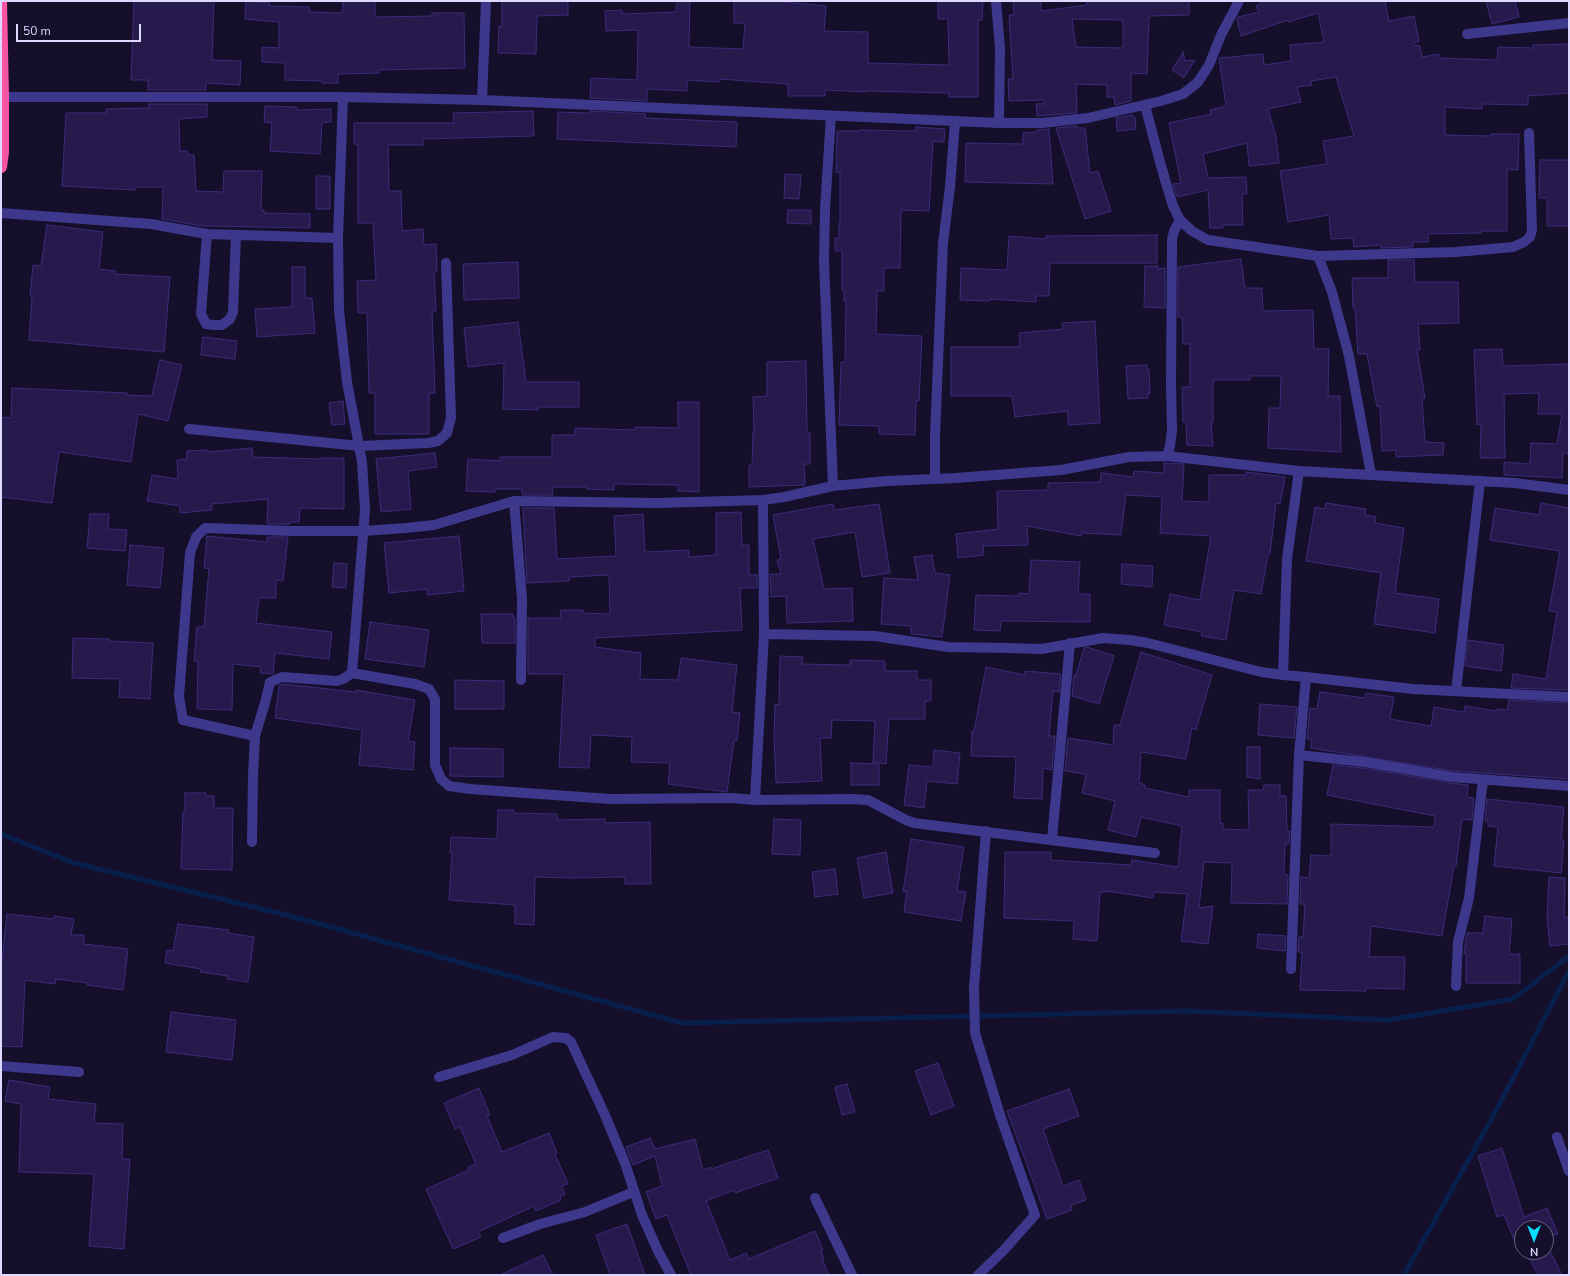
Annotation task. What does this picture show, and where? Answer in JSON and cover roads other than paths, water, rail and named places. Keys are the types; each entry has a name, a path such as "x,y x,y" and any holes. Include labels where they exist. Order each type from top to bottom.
{"highway":[{"path":"1,1 3,97 3,152 1,168"}],"street":[{"path":"482,100 486,1"},
{"path":"996,1 1000,48 999,123"},
{"path":"3,97 343,97 482,100 955,122 1042,123 1088,118 1162,101 1183,94 1198,82 1209,65 1221,35 1240,1"},
{"path":"1467,34 1569,23"},
{"path":"343,97 338,238 339,310 342,352 360,446 365,510 352,673"},
{"path":"1146,105 1161,166 1173,206 1180,220 1192,231 1208,240 1318,256 1456,252 1514,247 1524,242 1530,237 1532,230 1529,133"},
{"path":"831,116 825,209 824,262 833,486"},
{"path":"935,479 935,436 943,243 955,122"},
{"path":"1,214 151,224 207,234 338,238"},
{"path":"1167,456 1172,431 1170,385 1172,240 1174,230 1180,220"},
{"path":"207,234 201,314 206,324 214,325 222,325 230,319 233,312 236,235"},
{"path":"1318,256 1332,292 1349,356 1370,474"},
{"path":"189,429 360,446 428,443 438,441 447,433 451,418 446,263"},
{"path":"255,736 183,720 180,683 190,553 196,537 205,528 292,531 363,531 434,525 514,501 658,503 763,500 833,486 887,481 1061,470 1129,457 1167,456 1299,472 1370,474 1515,483 1569,490"},
{"path":"1283,675 1287,559 1299,472"},
{"path":"1456,691 1480,481"},
{"path":"755,800 764,634 763,500"},
{"path":"514,501 522,598 521,680"},
{"path":"764,634 875,636 948,647 1042,649 1102,638 1130,640 1148,643 1261,672 1283,675 1306,676 1414,689 1569,697"},
{"path":"1052,839 1070,643"},
{"path":"252,842 255,736 270,682 282,677 337,681 352,673 415,684 429,689 435,699 435,765 441,779 449,786 470,789 610,799 732,798 755,800 868,800 914,823 1155,853"},
{"path":"1291,969 1299,755 1306,676"},
{"path":"1299,755 1364,762 1452,777 1569,786"},
{"path":"1456,986 1458,942 1469,898 1483,780"},
{"path":"978,1275 1003,1251 1035,1215 1000,1115 975,1033 974,988 986,831"},
{"path":"439,1077 512,1055 553,1037 566,1038 571,1042 625,1163 633,1192 658,1251 671,1275"},
{"path":"1,1066 79,1072"},
{"path":"1557,1138 1569,1171"},
{"path":"503,1238 540,1224 585,1212 633,1192"},
{"path":"815,1198 852,1275"}],"waterway":[{"path":"1,834 74,863 287,915 682,1023 1188,1011 1388,1020 1513,999 1569,956"},
{"path":"1404,1275 1497,1109 1569,971"}]}
